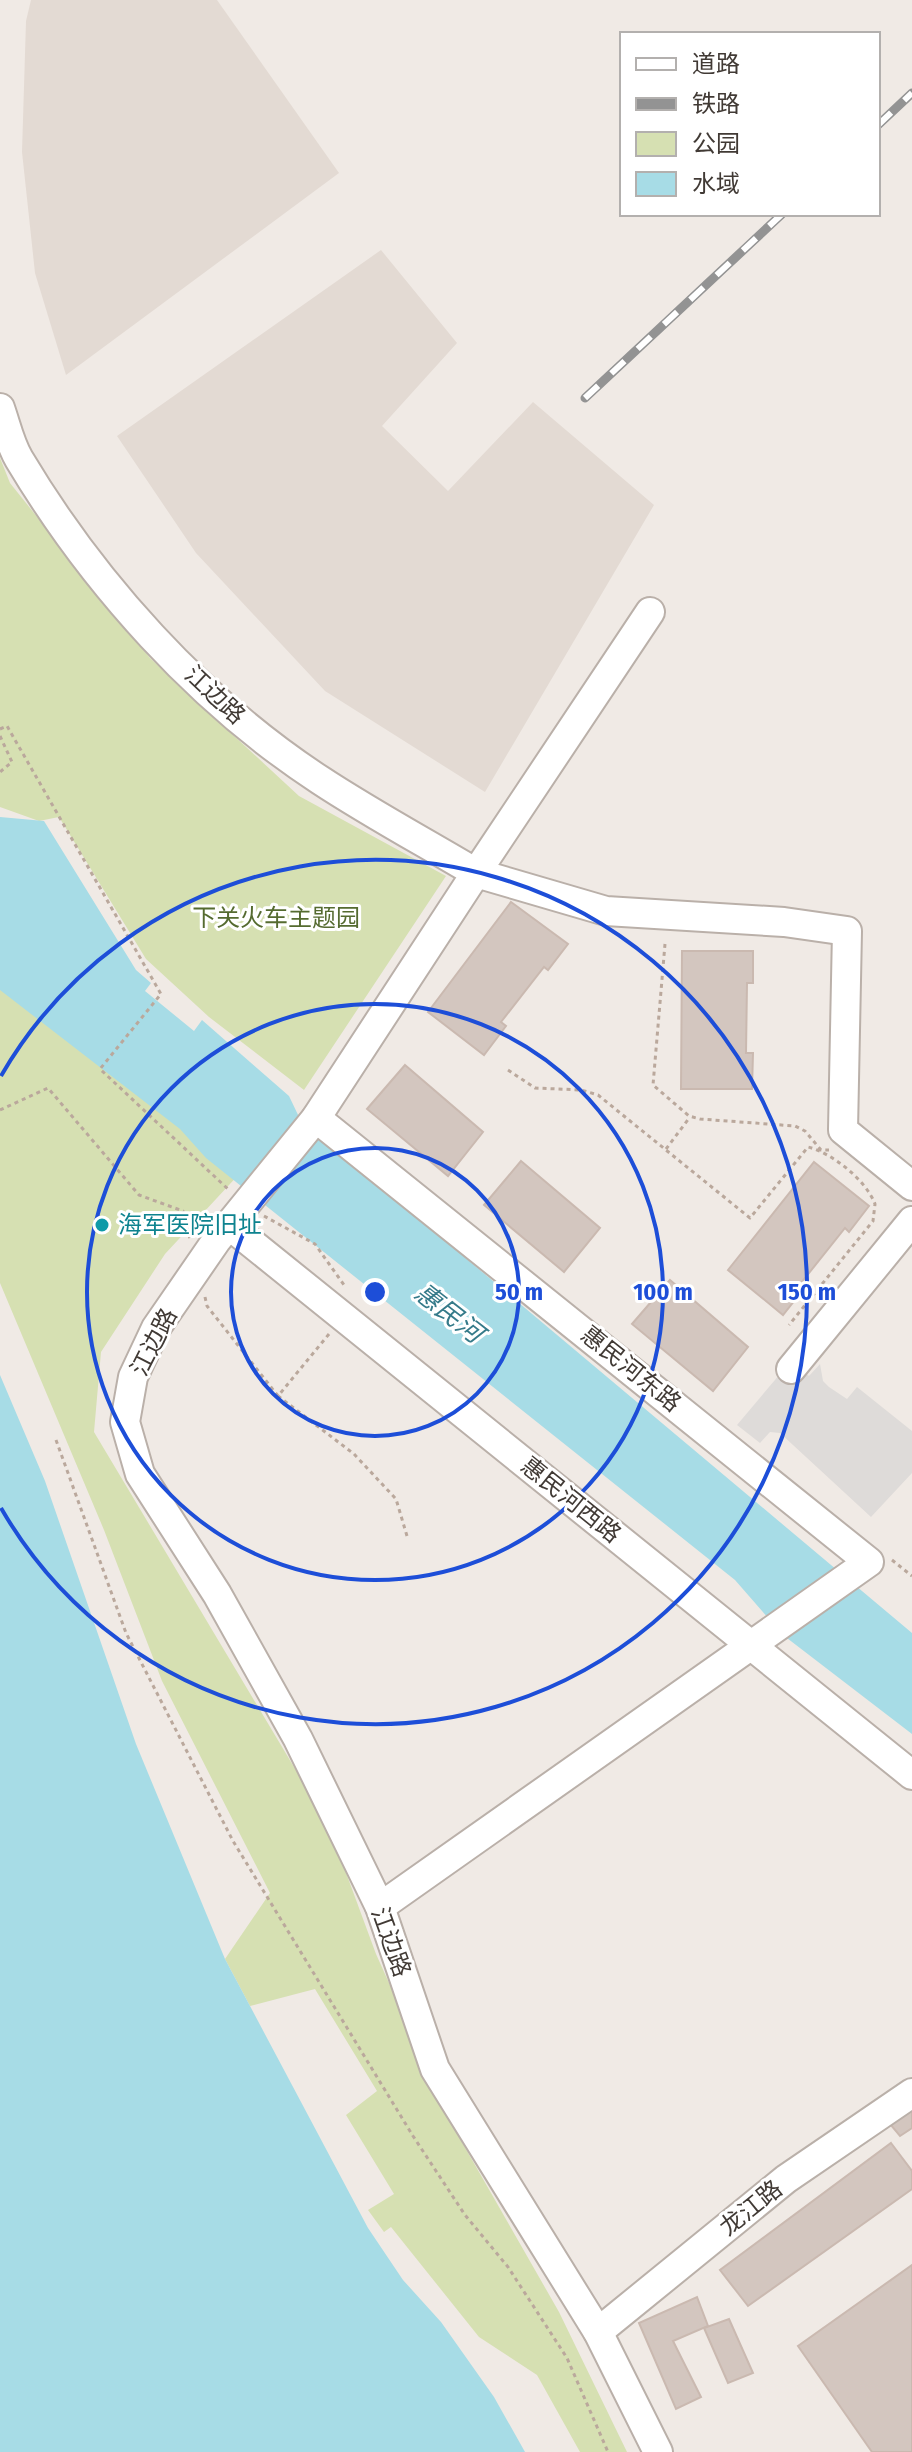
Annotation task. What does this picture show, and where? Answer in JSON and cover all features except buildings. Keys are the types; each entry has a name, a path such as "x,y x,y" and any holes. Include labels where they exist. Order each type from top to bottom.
{"street":[{"name":"江边路","path":"0,408 18,457 80,548 147,629 229,711 318,779 476,873 316,1118 237,1215 156,1328 133,1377 125,1422 140,1474 217,1594 298,1739 380,1907 435,2069 598,2332 658,2452"},
{"path":"650,612 476,873 606,911 784,922 847,931 845,1131 912,1186"},
{"name":"惠民河东路","path":"316,1118 864,1566 757,1644"},
{"name":"惠民河西路","path":"237,1215 342,1315 757,1644 912,1775"},
{"path":"791,1369 912,1221"},
{"path":"380,1907 757,1644"},
{"name":"龙江路","path":"598,2332 786,2179 912,2093"}],"path":[{"path":"0,729 7,726 161,994 100,1069 237,1215 315,1244 334,1274 353,1295 342,1315 278,1396"},
{"path":"0,736 12,762 0,772"},
{"path":"665,944 651,1077 661,1095 690,1116 795,1126 805,1131 821,1150 867,1189 875,1204 875,1213 868,1228 789,1325"},
{"path":"508,1070 535,1088 581,1090 598,1095 750,1218 808,1147 828,1151 845,1131"},
{"path":"0,1110 48,1088 139,1195 183,1211 207,1306 278,1396 354,1454 396,1499 407,1536"},
{"path":"666,1149 690,1116"},
{"path":"56,1440 126,1633 233,1841 413,2136 465,2215 508,2267 567,2358 608,2452"}],"shaded area":[{"path":"31,0 217,0 339,173 66,375 35,273 22,152 26,21"},
{"path":"381,250 457,343 382,426 448,491 533,402 654,505 485,792 325,691 196,553 117,436"},
{"path":"791,1361 809,1376 820,1364 823,1381 829,1387 847,1399 857,1387 912,1431 912,1473 871,1517 780,1433 770,1432 760,1443 737,1425"}],"green space":[{"name":"下关火车主题园","path":"0,458 10,483 150,658 299,796 446,876 304,1090 209,1017 146,959 59,817 39,821 0,807"},
{"path":"0,984 242,1171 165,1254 101,1352 94,1432 328,1824 376,1954 455,2130 559,2312 627,2452 580,2452 537,2375 479,2337 391,2227 384,2232 368,2210 394,2194 346,2115 377,2091 315,1989 250,2006 225,1959 270,1893 162,1681 104,1530 0,1283"}],"water":[{"name":"惠民河","path":"0,817 44,821 136,970 151,983 145,991 194,1031 202,1020 289,1096 300,1119 912,1633 912,1734 783,1635 735,1580 206,1158 180,1129 0,990"},
{"path":"0,1375 45,1481 136,1744 225,1959 368,2228 403,2280 441,2322 494,2397 525,2452 0,2452"}],"railway":[{"path":"880,123 912,93"},
{"path":"585,398 780,216"}],"place":[{"name":"海军医院旧址","path":"102,1225"}]}
